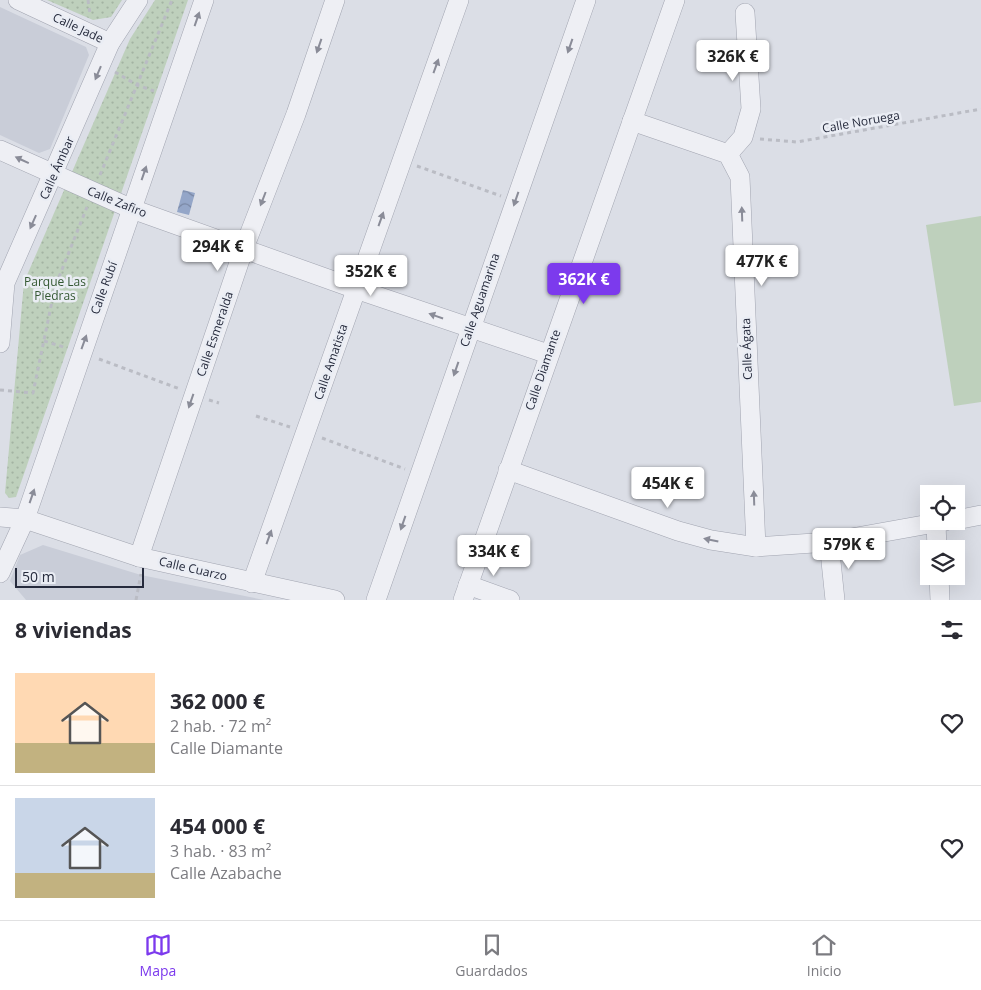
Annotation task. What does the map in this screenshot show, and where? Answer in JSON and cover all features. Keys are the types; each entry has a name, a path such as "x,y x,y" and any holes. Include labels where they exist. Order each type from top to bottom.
{"street":[{"name":"Calle Jade","path":"18,0 110,43"},
{"name":"Calle Ámbar","path":"0,343 3,281 54,175 110,43 138,0"},
{"name":"Calle Rubí","path":"0,573 25,519 204,0"},
{"name":"Calle Esmeralda","path":"139,557 244,248 296,114 335,0"},
{"name":"Calle Amatista","path":"252,583 459,0"},
{"name":"Calle Aguamarina","path":"376,600 586,0"},
{"name":"Calle Diamante","path":"465,593 548,354 675,0"},
{"path":"632,121 728,154 742,137 752,109 745,14"},
{"name":"Calle Zafiro","path":"0,150 132,209 356,289 548,354"},
{"name":"Calle Ágata","path":"728,154 740,177 756,547"},
{"path":"508,470 678,531 711,540 756,547 829,542 920,526"},
{"path":"965,518 981,515"},
{"name":"Calle Cuarzo","path":"0,517 25,519 139,557 335,600"},
{"path":"829,542 835,600"},
{"path":"939,585 940,600"},
{"path":"465,593 510,600"}],"path":[{"path":"102,64 137,85 170,97"},
{"name":"Calle Noruega","path":"742,137 797,142 981,109"},
{"path":"402,160 515,202"},
{"path":"44,341 219,403"},
{"path":"0,390 33,393"},
{"path":"256,416 306,432 420,475"},
{"path":"136,600 142,575 139,557"}],"shaded area":[{"path":"0,7 86,47 89,55 50,149 39,153 0,135"},
{"path":"43,545 141,575 264,600 26,600 10,581 20,555"}],"green space":[{"path":"47,0 122,0 111,17 93,20"},
{"name":"Parque Las Piedras","path":"155,0 188,0 16,497 9,498 5,493 24,282 130,39"},
{"path":"981,216 981,402 954,406 926,225"}],"water":[{"path":"183,190 195,193 189,215 177,212"}]}
